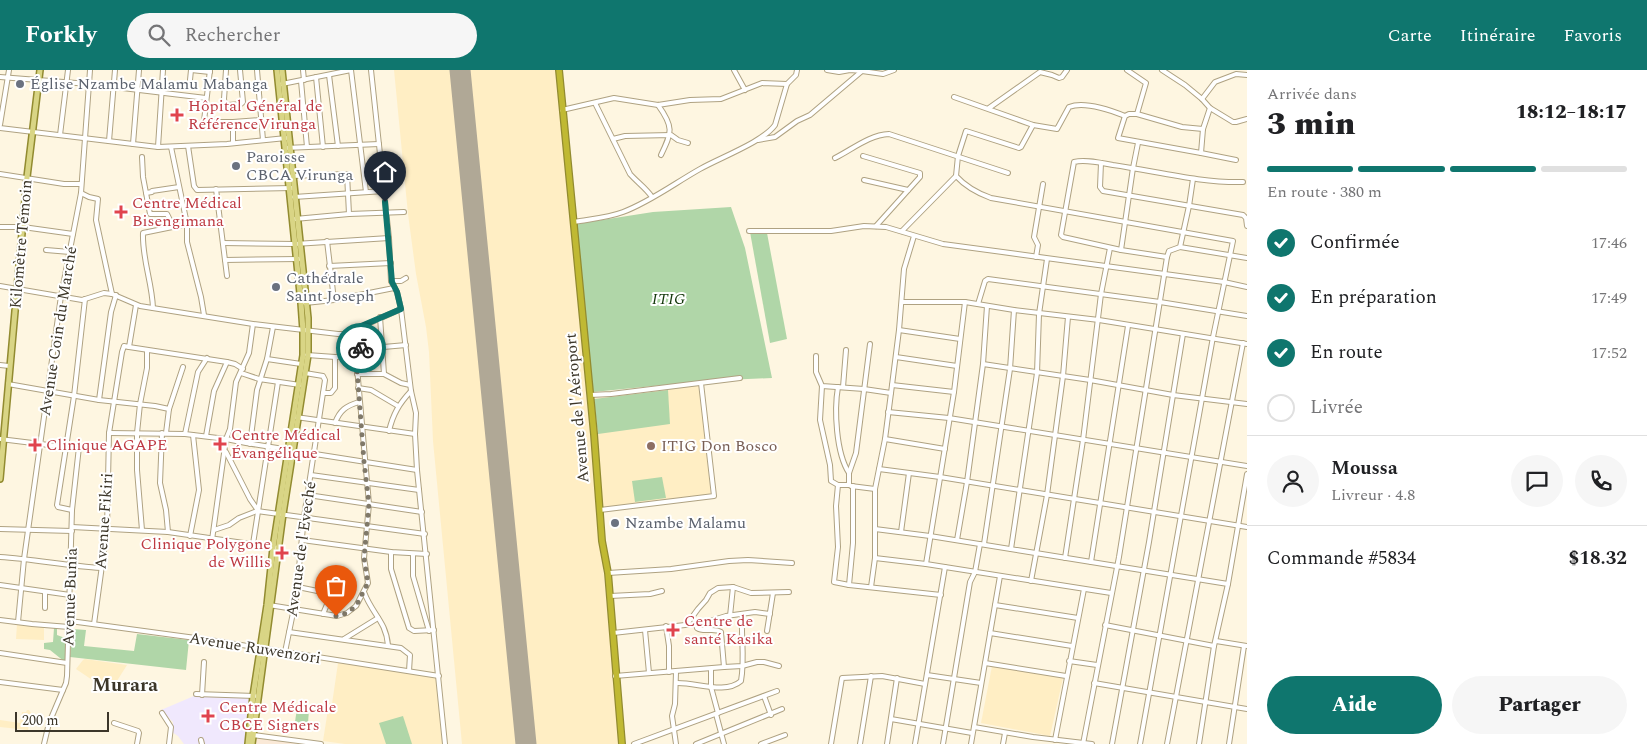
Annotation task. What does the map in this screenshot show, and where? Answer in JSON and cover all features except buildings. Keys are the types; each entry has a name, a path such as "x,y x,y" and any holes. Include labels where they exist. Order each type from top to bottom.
{"highway":[{"name":"Avenue de l'Aéroport","path":"559,70 602,541 608,573 622,744"}],"main road":[{"name":"Kilomètre Témoin","path":"0,479 2,439 27,177 40,70"},
{"path":"278,70 287,138 306,330 305,373 301,385"},
{"path":"281,84 282,70"},
{"path":"248,744 269,605 280,514 301,385 302,364 305,355"},
{"path":"252,744 255,696"}],"street":[{"path":"9,70 0,127 158,147 287,138"},
{"path":"60,135 68,70"},
{"name":"Avenue Coin du Marché","path":"18,622 20,588 61,296 81,193 90,70"},
{"path":"109,141 115,70"},
{"path":"133,144 139,70"},
{"path":"158,147 163,70"},
{"path":"190,80 191,70 210,71 204,121 261,120"},
{"path":"226,70 224,99 225,104 228,105 241,104 243,102 240,70"},
{"path":"257,70 263,140"},
{"path":"303,70 302,80 307,147"},
{"path":"320,70 318,77 323,147"},
{"path":"281,84 351,70 366,192"},
{"path":"371,70 392,282 397,292 401,309 410,385 416,413 417,470 445,744"},
{"path":"734,70 745,90"},
{"path":"796,75 797,70"},
{"path":"574,222 629,210 701,168 755,141 775,125 787,84 802,70"},
{"path":"827,70 839,72 850,70 883,74 894,70"},
{"path":"989,108 1040,72 1059,78 1067,70"},
{"path":"1127,70 1146,83 1138,114"},
{"path":"1162,70 1202,99 1210,108 1233,122 1247,119"},
{"path":"755,141 775,137 797,121 810,115 862,71"},
{"path":"1202,99 1215,82 1236,72 1247,75"},
{"path":"329,75 338,146"},
{"path":"0,77 89,84 206,98"},
{"path":"562,110 617,98 658,106 690,100 721,99 762,83 787,84"},
{"path":"954,97 1034,125 1057,129 1069,107 1075,105 1111,110 1125,116 1138,114 1165,123 1203,129"},
{"path":"595,103 630,174 646,188 652,197"},
{"path":"658,106 666,118 671,135 662,155"},
{"path":"1201,152 1203,129 1210,108"},
{"path":"1125,116 1118,138 1236,160"},
{"path":"232,122 232,143"},
{"path":"902,232 956,176 958,156 966,131 1019,148 1034,125"},
{"path":"835,158 861,143 883,134 889,134 1008,173"},
{"path":"613,139 625,136 671,135 678,140 688,143"},
{"path":"1121,250 1138,143"},
{"path":"287,148 379,144"},
{"path":"188,146 195,188 199,191 292,188"},
{"path":"171,147 187,224 186,242 201,297 204,316"},
{"path":"863,156 920,173 920,177 876,226"},
{"path":"142,157 143,177 150,214 167,214 173,226"},
{"path":"1167,257 1110,248 1062,236 1074,162 1101,163 1193,179 1243,182"},
{"path":"1101,163 1101,189 1103,191 1243,215 1245,216 1247,226"},
{"path":"290,176 346,173 349,214"},
{"path":"0,174 64,184 81,184"},
{"path":"956,176 962,183 980,194 1066,212 1232,241 1231,255 1213,337 1140,744"},
{"path":"1180,247 1193,179"},
{"path":"864,180 908,190"},
{"path":"1036,257 1038,245 1034,237 1043,184"},
{"path":"146,193 179,186"},
{"path":"216,189 227,276"},
{"path":"292,197 384,191"},
{"path":"81,193 98,199 96,220 114,295 99,400"},
{"path":"295,219 349,214 404,212"},
{"path":"153,308 152,289 143,253 143,233 187,224"},
{"path":"749,231 831,231 864,226 886,227 942,244 1224,282 1247,287"},
{"path":"0,227 23,227 73,234"},
{"path":"871,587 875,558 875,490 892,393 904,269 914,236"},
{"path":"223,243 297,244 389,238"},
{"path":"327,241 334,300"},
{"path":"1083,743 1117,565 1169,251 1180,247 1247,258"},
{"path":"1065,558 1083,440 1101,294 1110,248"},
{"path":"46,250 70,252"},
{"path":"225,260 299,259"},
{"path":"1011,549 1037,373 1039,314 1047,259"},
{"path":"329,266 390,263"},
{"path":"392,282 406,278"},
{"path":"978,304 986,279 1219,310 1247,316"},
{"path":"0,286 85,299 104,293 114,295 136,305 153,308 273,327 341,334 401,309"},
{"path":"303,303 334,300 394,288"},
{"path":"72,510 56,505 74,396 85,299"},
{"path":"902,302 965,302 1039,314 1099,320 1245,343 1209,520 1167,744"},
{"path":"926,564 954,392 965,302"},
{"name":"Avenue Fikiri","path":"94,624 107,529 107,447 122,352 124,346 129,347 136,305"},
{"path":"957,540 976,422 987,306"},
{"path":"942,744 970,582 982,544 993,486 1010,369 1014,310"},
{"path":"1031,581 1056,435 1068,317"},
{"path":"380,318 384,374"},
{"path":"212,540 236,382 250,347 253,324"},
{"path":"1090,562 1128,326"},
{"path":"250,444 259,379 267,359 273,327"},
{"path":"269,605 323,614 342,615 352,610 358,604 368,583 364,565 364,549 369,504 356,356 361,349 359,327"},
{"path":"899,330 960,339"},
{"path":"1112,744 1144,570 1183,334"},
{"path":"849,473 856,453 870,344"},
{"path":"361,349 406,345"},
{"path":"129,347 227,362 235,364 242,371 259,379 301,385"},
{"path":"142,530 137,470 137,433 147,368 147,350"},
{"path":"846,350 835,416 843,460 849,473 851,486 853,543 849,585"},
{"path":"305,355 356,356"},
{"path":"816,356 816,372 822,386 821,430 830,465 831,482 838,485 875,490"},
{"path":"323,393 331,393 335,388 335,357"},
{"path":"896,357 957,366"},
{"path":"185,434 198,372 207,358"},
{"path":"267,359 302,364"},
{"path":"206,436 214,391 227,362"},
{"path":"983,364 1173,395 1247,404"},
{"path":"0,365 10,366"},
{"path":"168,532 166,510 160,483 164,433 169,409 184,367"},
{"name":"Avenue de l'Eveché","path":"285,652 298,587 304,517 323,393 324,376 305,373"},
{"path":"357,374 384,374 410,385"},
{"path":"590,395 740,378"},
{"path":"253,544 278,382"},
{"path":"600,510 714,496 701,383"},
{"path":"8,384 99,400 169,409"},
{"path":"892,385 954,392"},
{"path":"822,386 864,388 892,393"},
{"path":"358,388 370,390 398,406"},
{"path":"389,431 398,406 411,391"},
{"path":"335,423 341,411 359,402"},
{"path":"888,412 976,422 1247,466"},
{"path":"296,417 415,434"},
{"path":"109,433 185,434 226,438 250,444 291,450"},
{"path":"190,536 199,490 193,435"},
{"path":"2,439 65,447 107,447"},
{"path":"885,439 945,449"},
{"name":"Avenue Bunia","path":"44,744 49,723 64,690 68,676 72,510 79,447"},
{"path":"225,451 257,510"},
{"path":"314,454 417,470"},
{"path":"879,469 940,477 1247,527"},
{"path":"901,532 909,473"},
{"path":"1200,744 1215,643 1228,584 1247,474"},
{"path":"311,475 420,490"},
{"path":"838,485 836,506 838,547 834,582 941,595"},
{"path":"308,495 422,512"},
{"path":"214,530 229,526 238,519 257,510 425,534"},
{"path":"875,529 957,540 1228,584"},
{"path":"0,530 142,530 276,548"},
{"path":"302,540 364,549 427,554"},
{"path":"391,552 391,569 409,628 414,631 434,630"},
{"path":"413,554 413,576 429,631"},
{"path":"0,557 102,568"},
{"path":"875,558 926,564 1112,593"},
{"path":"608,573 671,569 729,561 748,560 792,563"},
{"path":"915,744 945,567"},
{"path":"323,614 332,594 334,569"},
{"path":"971,744 1000,576"},
{"path":"0,585 70,595"},
{"path":"298,587 332,594"},
{"path":"730,616 733,587"},
{"path":"687,624 712,591 718,588 733,587 751,593 773,594 789,592"},
{"path":"1054,740 1084,589"},
{"path":"610,596 650,594 662,591"},
{"path":"45,592 45,608"},
{"path":"364,592 368,604 385,629 388,645"},
{"path":"767,631 773,594"},
{"path":"358,604 368,604"},
{"path":"995,605 1078,618"},
{"path":"613,633 696,624 730,616 761,612 770,614"},
{"path":"676,683 711,687 737,684 741,680 742,615"},
{"path":"344,639 378,618"},
{"path":"0,620 70,627"},
{"name":"Avenue Ruwenzori","path":"70,621 439,676"},
{"path":"696,624 697,628 701,630 717,630 721,632 724,667"},
{"path":"1105,625 1187,641 1246,646 1229,744"},
{"path":"666,626 669,646 669,672"},
{"path":"645,630 649,673"},
{"path":"289,632 401,648 409,653 411,657 409,671"},
{"path":"990,634 1072,646"},
{"path":"0,653 67,663"},
{"path":"1069,661 1097,665"},
{"path":"202,695 204,662"},
{"path":"615,676 742,666 753,662 764,662 779,666"},
{"path":"985,663 1066,676"},
{"path":"711,669 711,687 724,744"},
{"path":"676,672 675,704 672,711 676,744"},
{"path":"927,675 981,683"},
{"path":"831,744 842,678 871,676 898,678 926,684"},
{"path":"860,744 871,676"},
{"path":"887,744 898,678"},
{"path":"0,682 64,690"},
{"path":"1094,683 1247,709"},
{"path":"634,744 778,691"},
{"path":"196,694 255,696"},
{"path":"764,696 771,714"},
{"path":"696,744 782,709"},
{"path":"162,713 171,727 169,744"},
{"path":"891,719 972,733"},
{"path":"114,723 138,731 137,744"},
{"path":"974,727 1005,733 1092,744"},
{"path":"1003,744 1005,733"},
{"path":"253,735 321,744"},
{"path":"761,744 785,735"},
{"path":"1032,744 1033,737"}],"shaded area":[{"path":"394,70 556,70 620,744 462,744 433,441 429,352 408,214"},
{"name":"ITIG Don Bosco","path":"699,384 711,494 603,508 592,399"},
{"path":"17,624 44,626 44,640 16,639"},
{"path":"85,659 127,665 110,692 76,669"},
{"path":"338,663 437,677 443,744 345,744 323,741 329,703 332,704"},
{"path":"992,666 1063,678 1050,736 981,723"},
{"name":"Centre Médicale CBCE Signers","path":"194,696 248,698 251,700 245,744 184,744 172,732 173,722 161,710"},
{"path":"27,710 31,713 28,730 0,727 0,720 20,723 22,712"},
{"path":"254,737 307,744 254,744"}],"green space":[{"name":"ITIG","path":"731,207 745,248 772,378 704,381 593,392 576,224 653,212"},
{"path":"750,232 767,233 787,339 770,343"},
{"path":"668,390 670,424 598,434 594,399"},
{"path":"662,477 666,498 635,502 632,481"},
{"path":"54,628 57,628 57,635 65,638 65,662 50,650 44,649 44,643 53,642"},
{"path":"73,629 86,630 84,646 134,651 137,634 189,640 186,670 70,657"},
{"path":"297,708 309,709 308,724 295,722"},
{"path":"403,716 412,744 386,744 379,723"}],"runway":[{"path":"460,70 526,744"}],"way so far":[{"path":"336,616 352,610 368,586 364,565 364,549 369,504 356,356 361,348"}],"place":[{"name":"Église Nzambe Malamu Mabanga","path":"20,84"},
{"name":"Hôpital Général de RéférenceVirunga","path":"177,115"},
{"name":"Paroisse CBCA Virunga","path":"236,166"},
{"name":"Centre Médical Bisengimana","path":"121,212"},
{"name":"Cathédrale Saint Joseph","path":"276,287"},
{"name":"Centre Médical Évangélique","path":"220,444"},
{"name":"Clinique AGAPE","path":"35,445"},
{"name":"ITIG Don Bosco","path":"651,446"},
{"name":"Nzambe Malamu","path":"615,523"},
{"name":"Clinique Polygone de Willis","path":"282,553"},
{"name":"Centre de santé Kasika","path":"673,630"},
{"name":"Centre Médicale CBCE Signers","path":"208,716"}],"district":[{"name":"Murara","path":"125,685"}],"route":[{"path":"361,348 359,327 401,309 397,292 392,282 385,202"}]}
